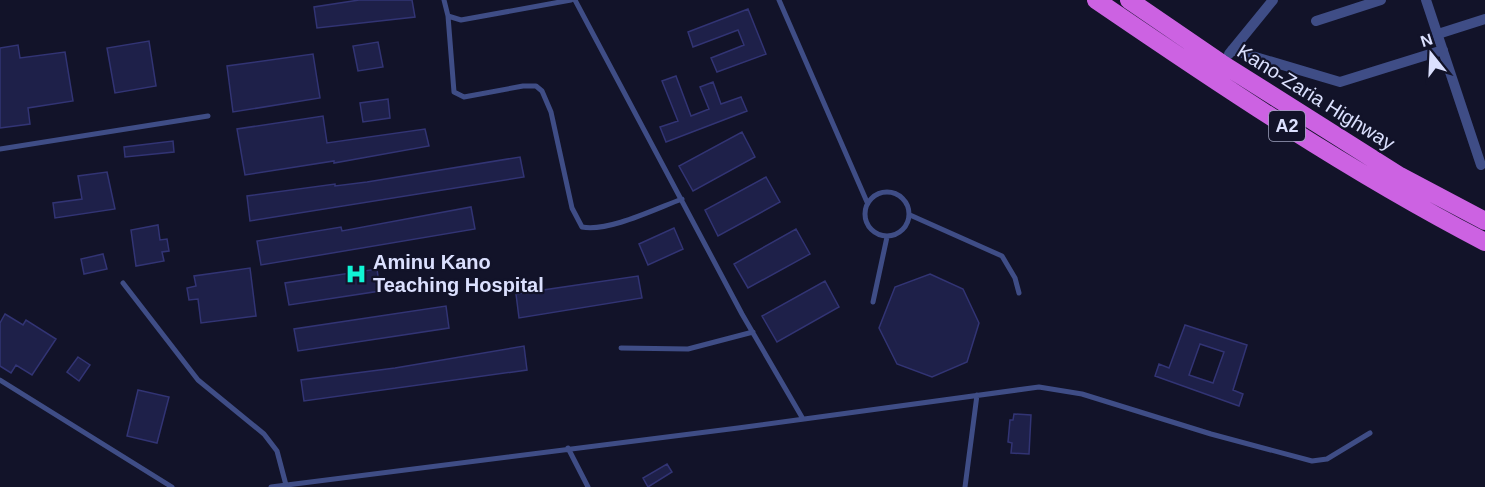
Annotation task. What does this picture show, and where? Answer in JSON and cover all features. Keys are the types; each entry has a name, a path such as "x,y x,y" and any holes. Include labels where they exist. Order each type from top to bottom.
{"highway":[{"name":"Kano-Zaria Highway","path":"1096,0 1291,129 1485,242"},
{"name":"Kano-Zaria Highway","path":"1129,0 1226,57 1400,176 1485,222"}],"street":[{"path":"1273,0 1226,57 1340,82 1443,50"},
{"path":"1317,21 1381,0"},
{"path":"1426,0 1481,165"},
{"path":"1438,34 1485,19"}],"lane":[{"path":"444,0 448,16 454,92 464,97 523,86 536,86 542,92 551,112 572,208 582,227 591,229 615,223 682,199"},
{"path":"448,16 461,20 573,0 753,332 803,419"},
{"path":"779,0 867,202"},
{"path":"0,149 207,116"},
{"path":"888,192 899,195 907,204 910,215 906,226 898,234 887,237 875,234 867,225 864,214 867,202 876,194 888,192"},
{"path":"910,215 1002,256 1009,264 1019,293"},
{"path":"873,302 887,237"},
{"path":"123,283 198,380 264,434 277,451 286,485"},
{"path":"621,348 688,349 753,332"},
{"path":"0,380 172,487"},
{"path":"271,487 1040,387 1054,387 1312,461 1327,459 1370,433"},
{"path":"965,487 977,395"},
{"path":"568,448 588,487"}],"building":[{"path":"359,0 412,0 415,17 317,28 314,7"},
{"path":"748,9 766,54 717,72 711,58 744,45 738,30 693,47 688,32"},
{"path":"149,41 156,86 115,93 107,48"},
{"path":"378,42 383,67 358,71 353,46"},
{"path":"18,45 20,58 65,52 73,101 28,108 30,124 0,128 0,48"},
{"path":"313,54 320,98 233,112 227,66"},
{"path":"676,76 691,116 709,109 700,87 713,82 721,104 741,97 747,111 666,142 660,127 678,121 662,81"},
{"path":"388,99 390,118 363,122 360,103"},
{"path":"323,116 327,143 425,129 429,146 334,163 334,161 245,175 237,129"},
{"path":"742,132 755,157 693,191 679,166"},
{"path":"173,141 174,152 125,157 124,147"},
{"path":"520,157 524,177 250,221 247,196 367,182"},
{"path":"107,172 115,209 55,218 53,203 82,199 78,176"},
{"path":"766,177 780,202 718,236 705,210"},
{"path":"471,207 475,229 261,265 257,241 341,227 342,231"},
{"path":"158,225 160,240 167,239 169,251 162,252 164,261 136,266 131,230"},
{"path":"674,228 683,249 648,265 639,244"},
{"path":"796,229 810,254 748,288 734,264"},
{"path":"103,254 107,269 84,274 81,259"},
{"path":"250,268 256,316 201,323 198,299 189,300 187,288 196,286 194,276"},
{"path":"377,269 380,291 289,305 285,283"},
{"path":"930,274 963,289 979,323 967,362 932,377 897,364 879,328 895,287"},
{"path":"638,276 642,298 519,318 516,294"},
{"path":"825,281 839,307 777,342 762,316"},
{"path":"446,306 449,328 298,351 294,329"},
{"path":"5,314 23,325 26,320 56,339 32,375 16,365 11,373 0,366 0,323"},
{"path":"1185,325 1247,345 1233,390 1243,394 1239,406 1155,376 1159,364 1169,368","holes":["1200,344 1224,352 1213,383 1189,375"]},
{"path":"524,346 527,370 304,401 301,380 395,368"},
{"path":"78,357 90,365 79,381 67,372"},
{"path":"138,390 169,397 157,443 127,436"},
{"path":"1014,414 1031,415 1029,454 1011,453 1012,443 1008,442 1010,420 1013,420"},
{"path":"667,464 672,472 648,487 643,478"}],"place":[{"name":"Aminu Kano Teaching Hospital","path":"356,274"}]}
